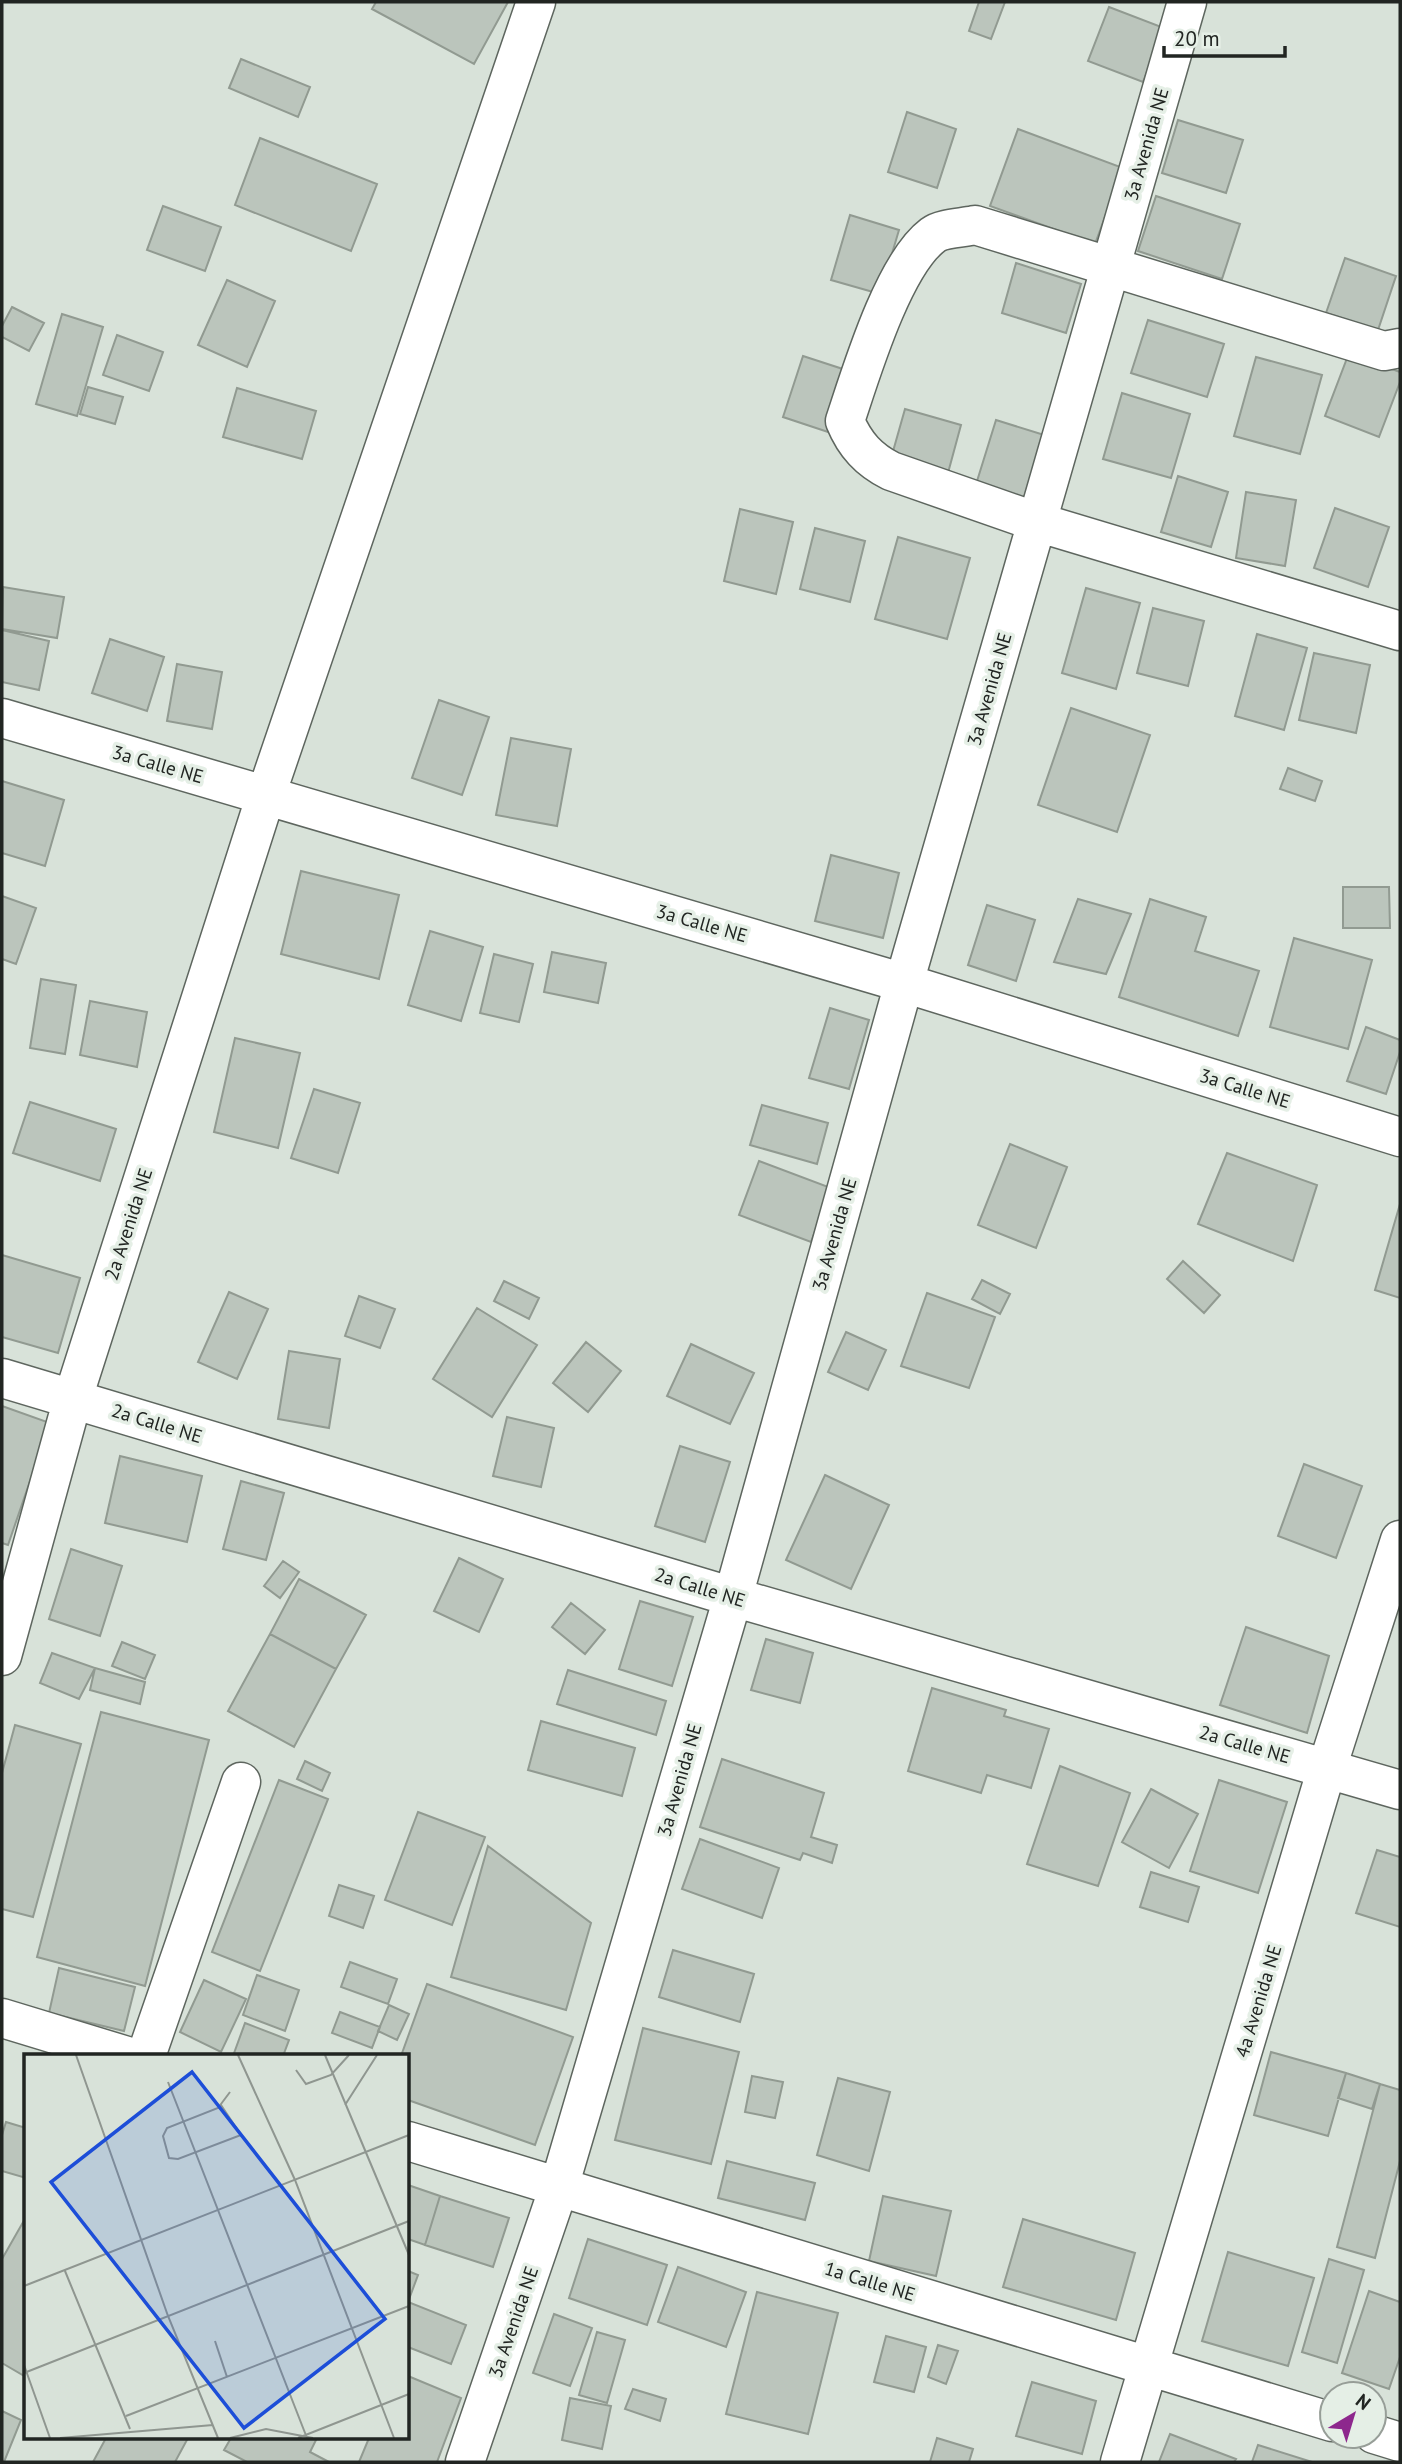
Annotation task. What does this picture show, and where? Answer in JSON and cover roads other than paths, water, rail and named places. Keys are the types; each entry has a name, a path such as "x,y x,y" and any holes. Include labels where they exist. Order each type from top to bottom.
{"street":[{"name":"2a Avenida NE","path":"2,1656 73,1398 266,795 536,2"},
{"name":"3a Avenida NE","path":"465,2462 559,2187 733,1597 904,983 1187,2"},
{"path":"1400,348 1384,351 975,225 934,234 910,258 872,340 845,421 852,437 872,461 891,471 1037,522 1400,631"},
{"name":"3a Calle NE","path":"2,719 904,983 1400,1137"},
{"name":"2a Calle NE","path":"2,1378 733,1597 1400,1790"},
{"name":"4a Avenida NE","path":"1120,2462 1327,1768 1400,1540"},
{"path":"147,2054 241,1783"},
{"path":"2,2018 120,2054"},
{"name":"1a Calle NE","path":"410,2142 1318,2418"}]}
